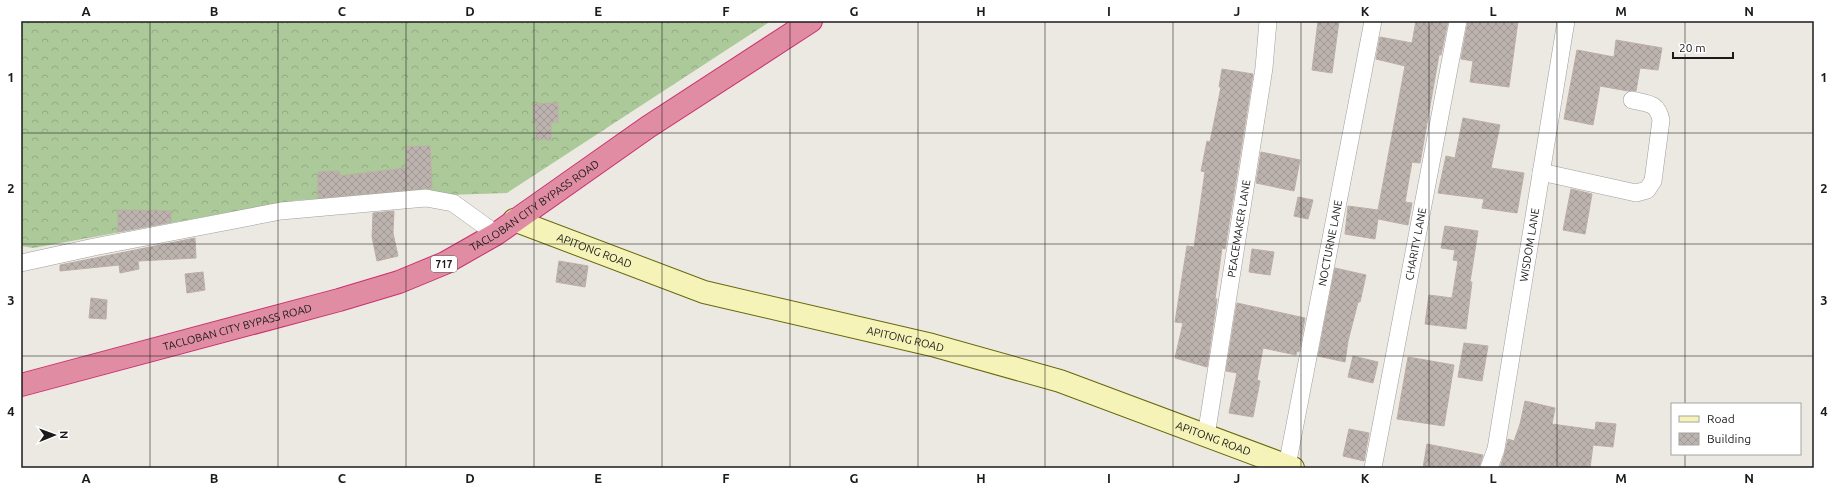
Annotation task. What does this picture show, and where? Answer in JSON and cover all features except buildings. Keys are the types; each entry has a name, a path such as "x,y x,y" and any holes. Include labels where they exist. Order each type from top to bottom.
{"highway":[{"name":"TACLOBAN CITY BYPASS ROAD","path":"21,385 399,282 445,263 496,234 648,127 811,21"}],"street":[{"name":"PEACEMAKER LANE","path":"1206,436 1264,68 1268,21"},
{"name":"NOCTURNE LANE","path":"1290,467 1373,21"},
{"name":"CHARITY LANE","path":"1373,468 1458,21"},
{"name":"WISDOM LANE","path":"1489,468 1496,449 1566,21"},
{"path":"1541,172 1636,193 1648,190 1653,181 1661,120 1659,110 1651,105 1632,100"},
{"path":"21,263 94,247 281,211 426,198 453,203 496,234"},
{"name":"APITONG ROAD","path":"514,220 704,292 932,345 1052,379 1290,467"}],"green space":[{"path":"21,21 771,21 507,193 298,200 33,248 21,246"}]}
